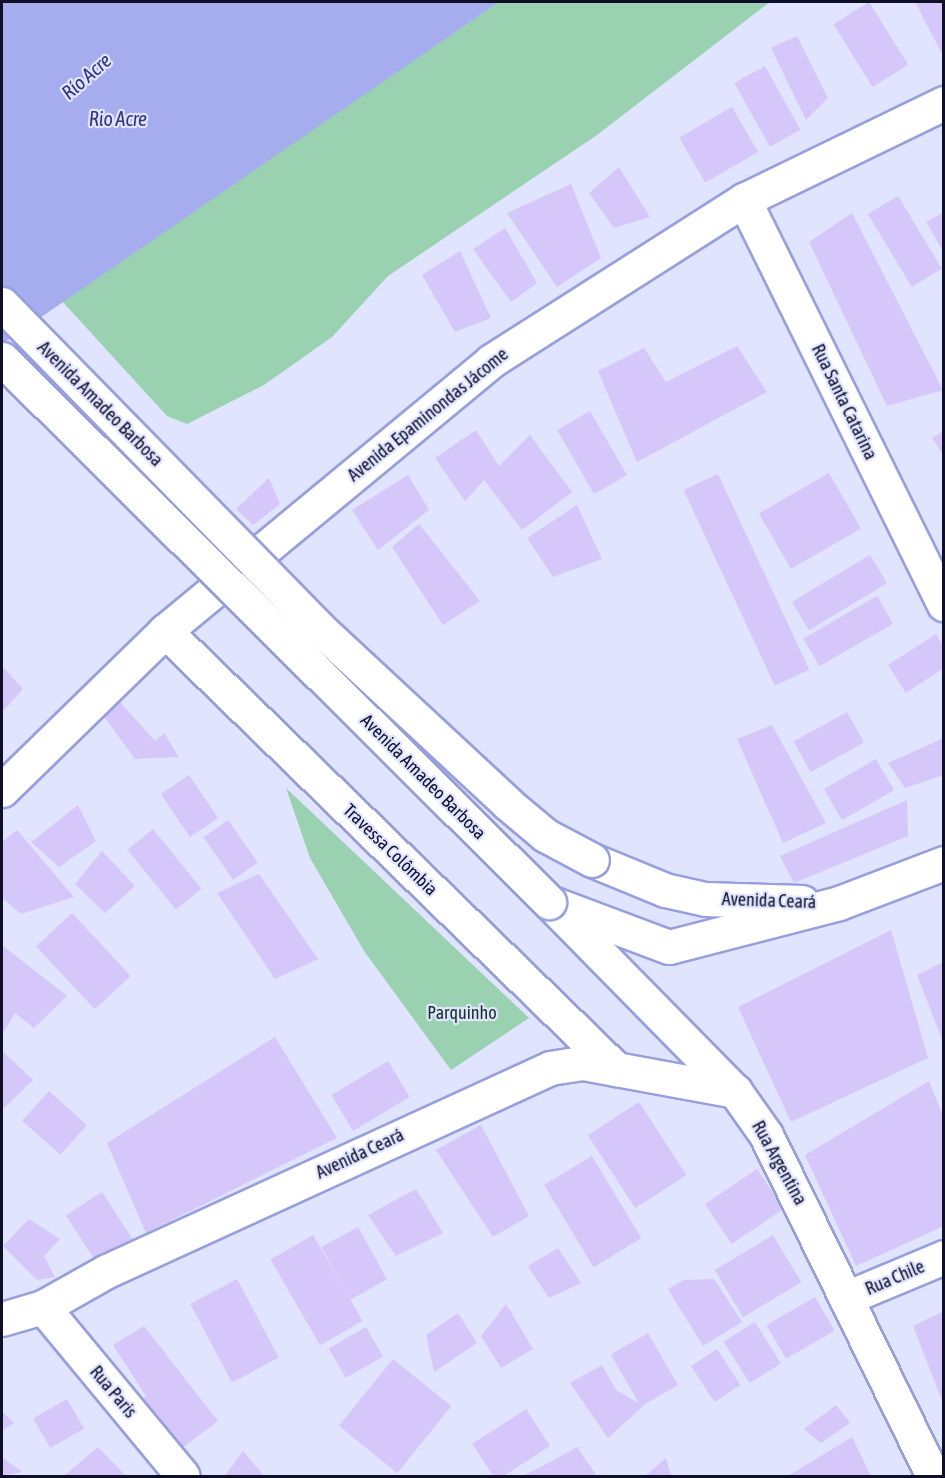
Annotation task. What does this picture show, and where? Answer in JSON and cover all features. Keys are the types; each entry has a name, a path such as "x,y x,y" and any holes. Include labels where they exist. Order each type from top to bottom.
{"street":[{"name":"Avenida Epaminondas Jácome","path":"2,790 165,632 491,361 744,200 944,103"},
{"name":"Rua Santa Catarina","path":"744,200 944,604"},
{"name":"Avenida Amadeo Barbosa","path":"2,304 319,628 507,804 545,835 592,860 665,890"},
{"name":"Avenida Amadeo Barbosa","path":"2,359 549,902 669,947 839,903 944,863"},
{"name":"Travessa Colômbia","path":"165,632 616,1069"},
{"name":"Avenida Ceará","path":"665,890 705,899 839,903"},
{"name":"Rua Argentina","path":"549,902 735,1091 766,1135 933,1476"},
{"name":"Avenida Ceará","path":"2,1319 43,1307 107,1271 541,1072 583,1063 735,1091"},
{"name":"Rua Chile","path":"846,1298 944,1257"},
{"name":"Rua Paris","path":"43,1307 183,1476"}],"green space":[{"path":"499,2 770,2 597,135 388,276 332,337 264,385 187,424 167,416 61,300"},
{"name":"Parquinho","path":"286,788 529,1018 451,1070 364,951 310,858"}],"water":[{"name":"Rio Acre","path":"2,2 499,2 2,344"}],"building":[{"path":"869,2 908,65 873,87 833,24"},
{"path":"915,2 944,2 944,51 941,52"},
{"path":"797,36 828,98 806,120 771,48"},
{"path":"765,66 800,130 770,147 734,83"},
{"path":"732,107 758,152 705,183 679,138"},
{"path":"619,167 650,217 614,228 589,193"},
{"path":"571,184 601,258 557,287 507,213"},
{"path":"898,196 942,269 912,287 868,214"},
{"path":"944,212 944,253 926,222"},
{"path":"852,213 943,390 887,406 809,242"},
{"path":"505,228 537,283 511,302 473,249"},
{"path":"460,251 491,318 455,332 422,275"},
{"path":"737,346 767,392 637,462 598,371 644,348 666,382"},
{"path":"590,411 627,475 594,494 557,430"},
{"path":"476,430 499,466 530,435 572,492 522,530 484,480 465,501 435,458"},
{"path":"944,431 944,456 932,438"},
{"path":"829,473 861,528 791,569 759,514"},
{"path":"718,474 809,670 775,686 684,490"},
{"path":"408,475 429,510 378,550 352,510"},
{"path":"269,478 280,504 253,525 236,509"},
{"path":"577,505 602,559 553,577 527,538"},
{"path":"419,524 480,601 443,625 392,547"},
{"path":"870,555 887,583 809,630 792,602"},
{"path":"877,596 893,624 819,666 803,638"},
{"path":"936,634 944,647 944,668 906,693 888,665"},
{"path":"2,666 23,689 2,712"},
{"path":"118,700 155,741 164,733 179,757 135,759 100,711"},
{"path":"847,712 864,743 811,772 794,742"},
{"path":"772,725 826,823 783,843 737,739"},
{"path":"944,738 944,775 905,788 888,763"},
{"path":"876,759 894,790 842,820 824,789"},
{"path":"189,775 218,818 190,837 161,794"},
{"path":"907,800 908,836 794,883 780,856"},
{"path":"78,805 96,841 59,867 31,842"},
{"path":"228,820 258,863 233,880 203,837"},
{"path":"153,829 201,889 176,910 127,850"},
{"path":"17,830 74,897 21,914 2,898 2,842"},
{"path":"102,851 135,886 105,913 75,884"},
{"path":"259,874 318,959 275,979 217,893"},
{"path":"72,913 131,976 95,1009 36,946"},
{"path":"891,930 928,1058 791,1122 738,1007"},
{"path":"2,945 67,996 34,1028 15,1013 2,1035"},
{"path":"944,962 944,1042 943,1042 917,975"},
{"path":"275,1037 337,1138 146,1233 107,1143"},
{"path":"2,1051 33,1080 2,1110"},
{"path":"388,1061 410,1097 353,1131 331,1095"},
{"path":"929,1081 944,1118 944,1226 856,1266 805,1155"},
{"path":"49,1091 87,1125 60,1155 22,1121"},
{"path":"639,1102 686,1175 635,1208 588,1135"},
{"path":"481,1125 529,1216 493,1237 436,1150"},
{"path":"592,1156 641,1238 593,1267 544,1185"},
{"path":"757,1169 784,1209 732,1244 705,1204"},
{"path":"416,1189 443,1233 396,1256 368,1215"},
{"path":"102,1192 134,1241 98,1265 66,1215"},
{"path":"29,1219 60,1239 44,1256 55,1277 37,1280 3,1246"},
{"path":"358,1227 387,1279 350,1300 321,1247"},
{"path":"313,1235 362,1321 320,1345 271,1260"},
{"path":"773,1235 801,1282 743,1317 715,1270"},
{"path":"558,1248 581,1283 549,1298 528,1266"},
{"path":"237,1279 279,1358 232,1382 190,1304"},
{"path":"714,1279 742,1322 703,1346 668,1289 684,1280"},
{"path":"815,1297 834,1331 786,1359 767,1325"},
{"path":"506,1304 533,1349 501,1368 481,1336"},
{"path":"944,1311 944,1397 941,1398 913,1326"},
{"path":"458,1313 477,1343 434,1372 426,1335"},
{"path":"755,1322 781,1364 750,1383 724,1342"},
{"path":"144,1326 218,1421 178,1451 134,1409 146,1396 113,1345"},
{"path":"366,1327 383,1356 346,1378 329,1348"},
{"path":"648,1333 678,1385 641,1406 611,1354"},
{"path":"717,1349 740,1385 714,1402 691,1366"},
{"path":"393,1359 451,1406 397,1473 339,1426"},
{"path":"602,1365 616,1390 643,1406 608,1438 570,1383"},
{"path":"67,1399 84,1428 50,1448 33,1418"},
{"path":"836,1405 850,1423 821,1443 804,1429"},
{"path":"526,1409 550,1446 504,1476 493,1476 472,1444"},
{"path":"2,1411 14,1423 2,1431"},
{"path":"852,1437 871,1476 788,1476"},
{"path":"98,1447 126,1476 64,1476"},
{"path":"577,1447 597,1476 523,1476 554,1460"},
{"path":"243,1451 264,1476 225,1476"},
{"path":"2,1457 22,1472 2,1476"},
{"path":"666,1458 671,1476 645,1476"}],"water label":[{"name":"Río Acre","path":"86,76"}]}
